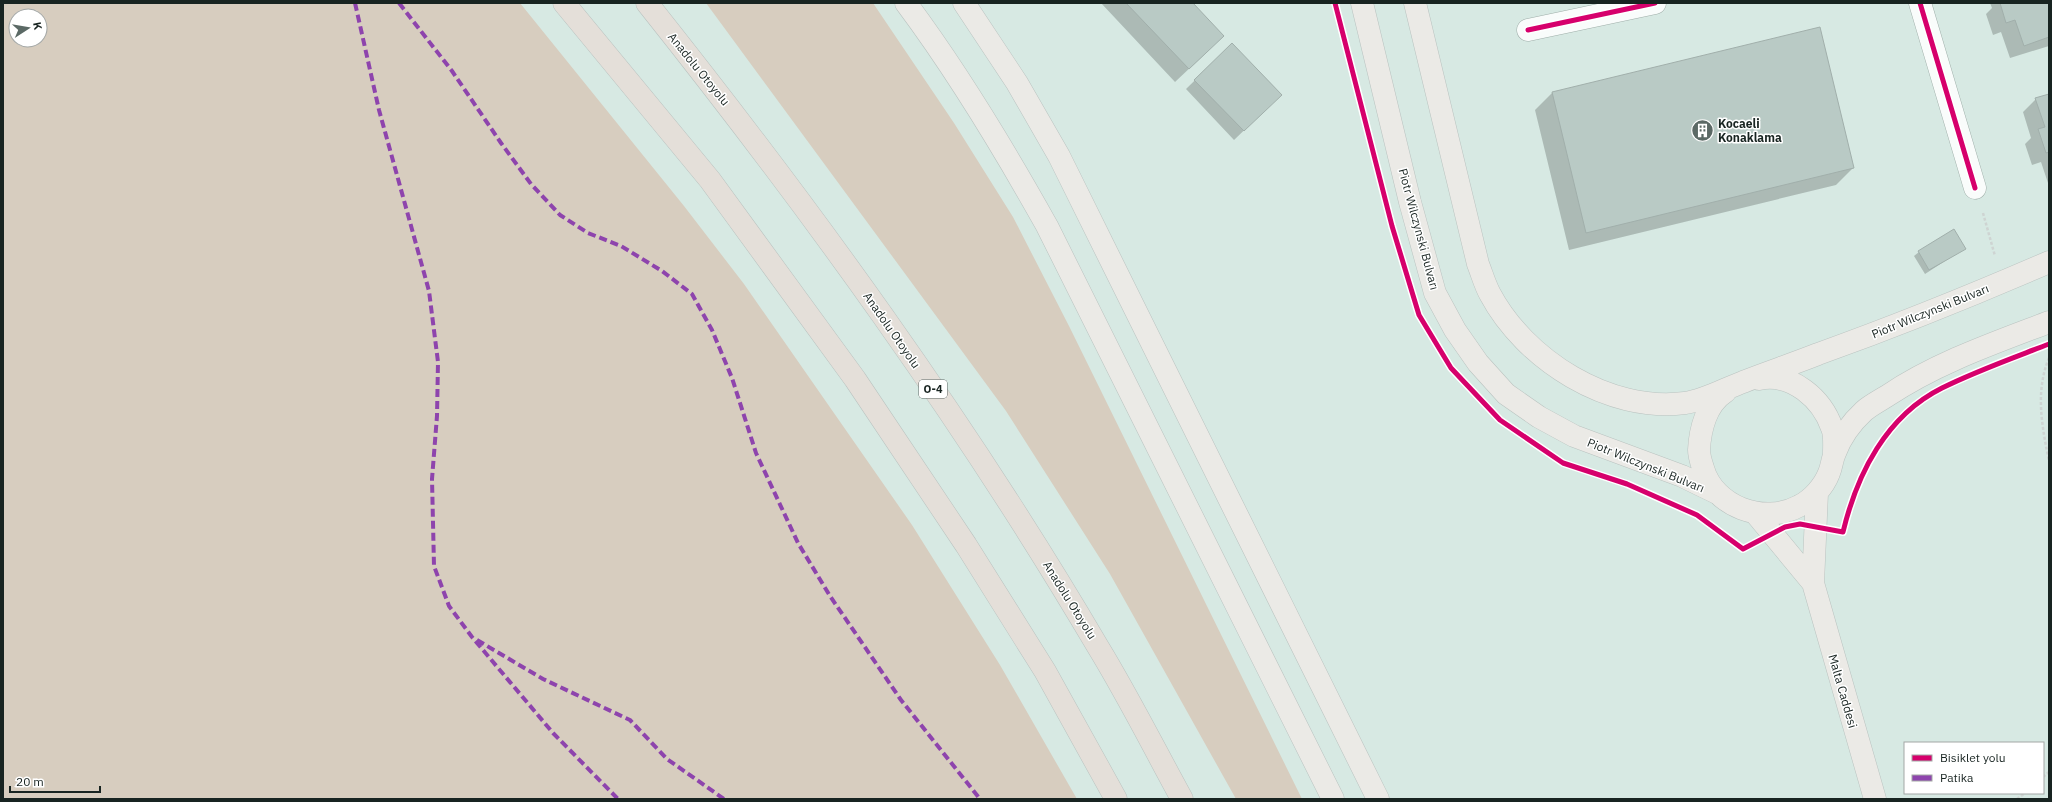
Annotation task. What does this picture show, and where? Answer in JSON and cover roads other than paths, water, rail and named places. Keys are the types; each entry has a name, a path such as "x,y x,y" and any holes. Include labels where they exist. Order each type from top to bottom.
{"highway":[{"name":"Anadolu Otoyolu","path":"647,3 739,118 904,346 1017,516 1099,648 1182,799"},
{"path":"569,9 710,180 855,379 966,546 1045,672 1116,799"}],"main road":[{"path":"906,3 960,79 1005,151 1047,226 1333,799"},
{"path":"964,3 1017,83 1062,162 1378,799"},
{"name":"Piotr Wilczynski Bulvarı","path":"1362,3 1410,202 1435,293 1455,330 1478,363 1506,394 1539,417 1574,436 1682,476 1718,494 1735,507 1756,514 1778,513 1799,506 1817,493 1829,474 1834,453 1846,430 1864,411 1918,375 2049,322"},
{"name":"Piotr Wilczynski Bulvarı","path":"1415,3 1478,264 1490,295 1514,329 1542,357 1576,380 1615,398 1647,403 1683,403 1700,400 1742,382 1871,335 2049,262"},
{"name":"Piotr Wilczynski Bulvarı","path":"1718,494 1705,475 1699,454 1700,432 1708,411 1723,394 1742,382 1765,378 1788,381 1808,392 1824,409 1833,430 1834,453"},
{"name":"Malta Caddesi","path":"1817,493 1813,583 1875,799"},
{"name":"Malta Caddesi","path":"1756,514 1813,583"}],"street":[{"path":"1528,30 1655,3"},
{"path":"1920,3 1975,188"}],"place":[{"name":"Kocaeli Konaklama","path":"1703,130"}]}
